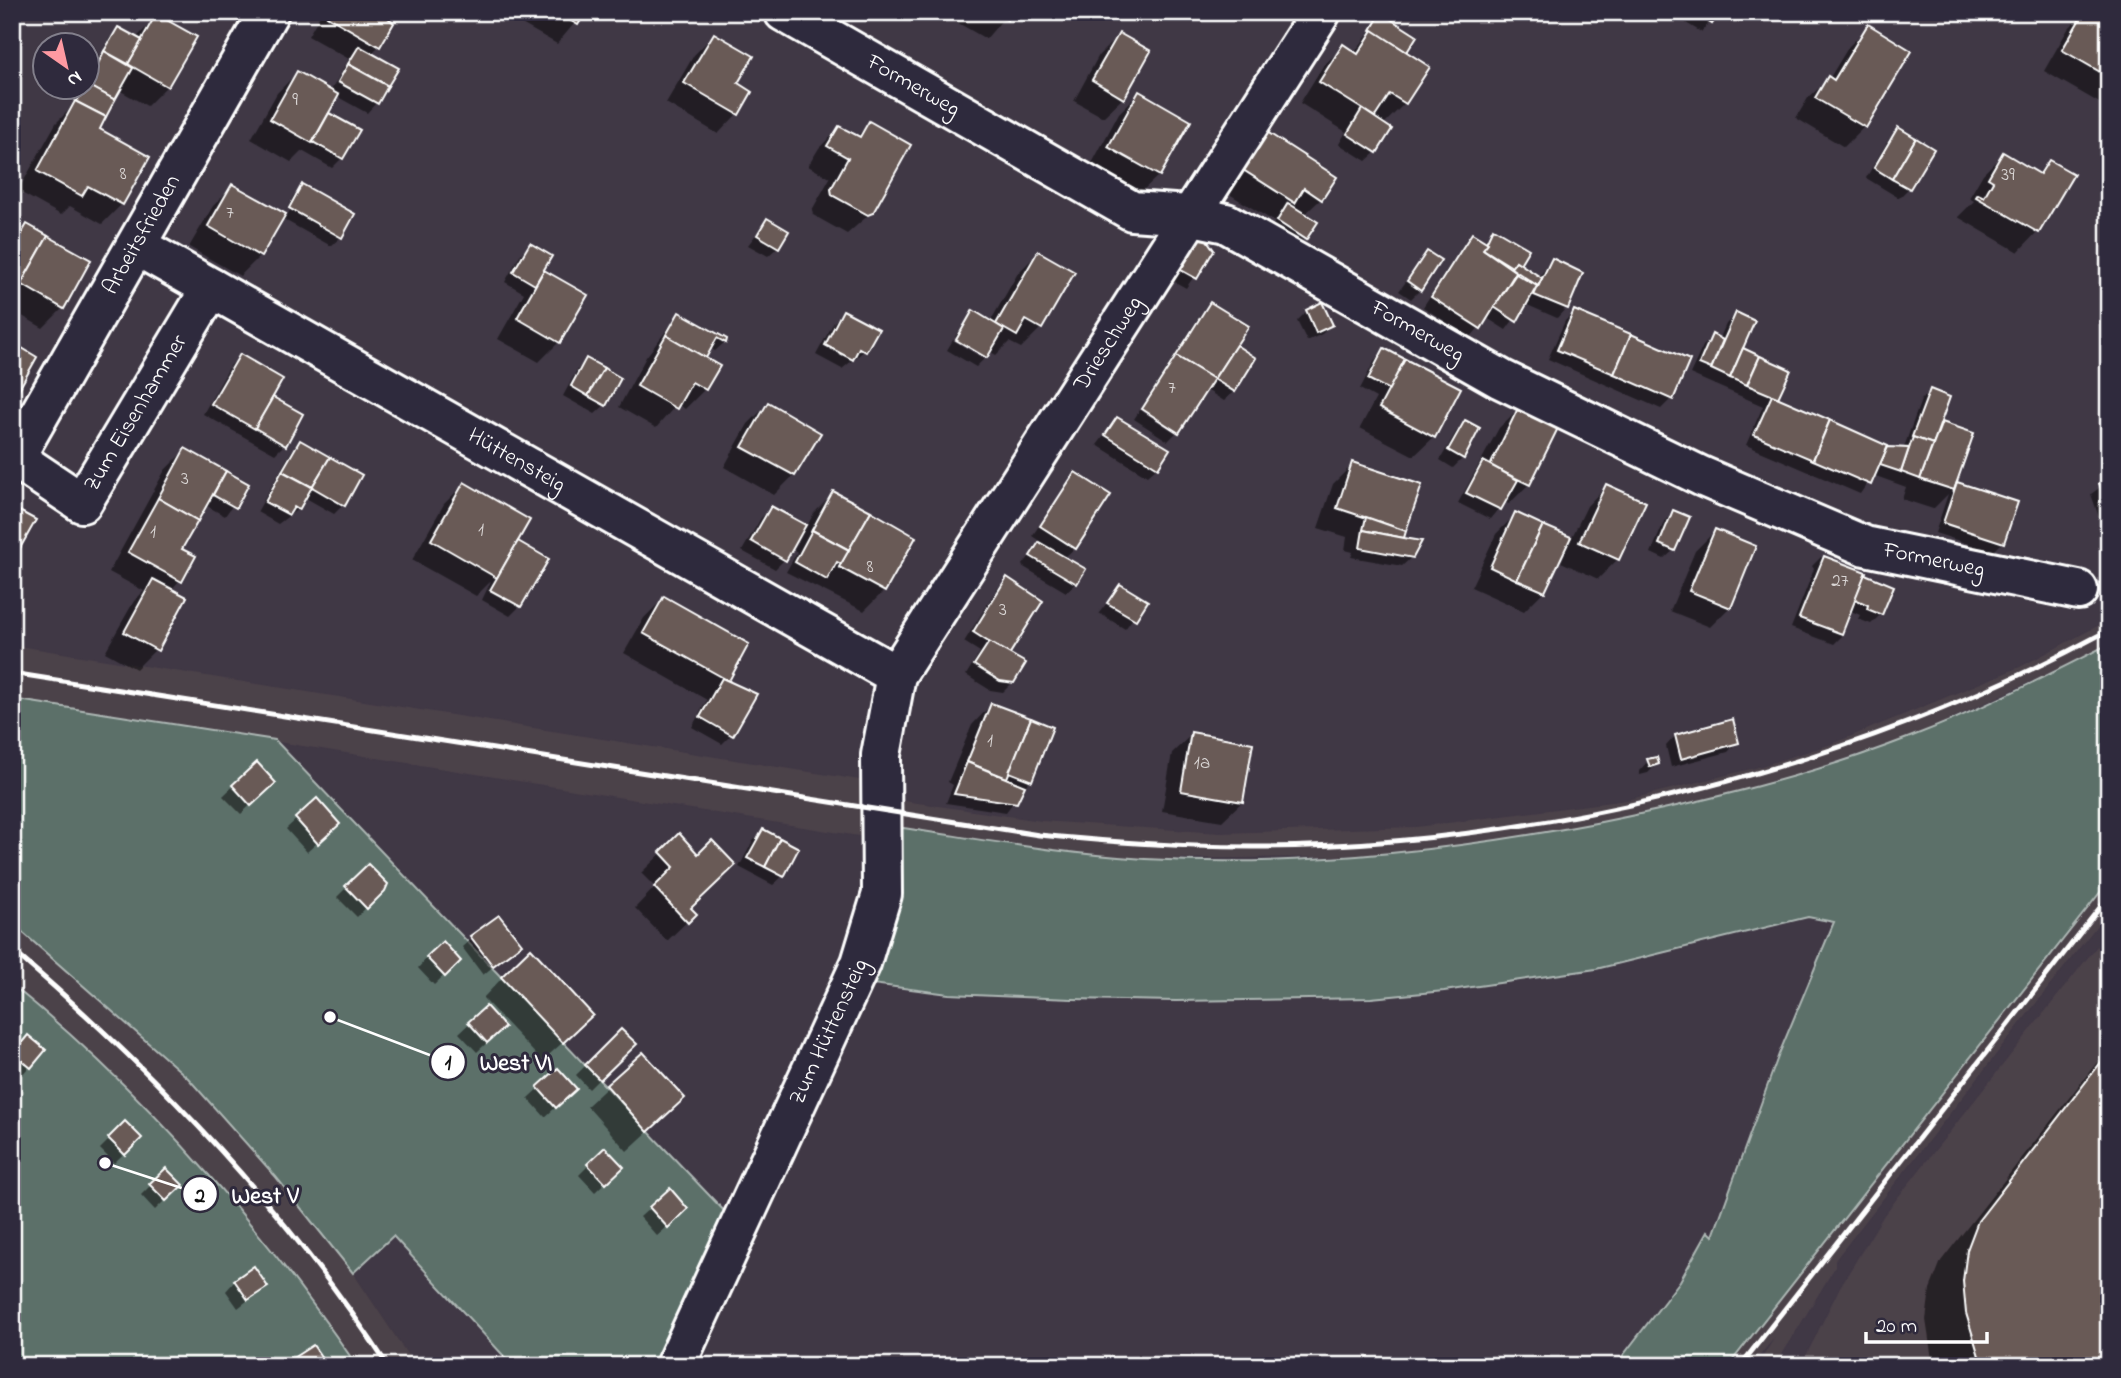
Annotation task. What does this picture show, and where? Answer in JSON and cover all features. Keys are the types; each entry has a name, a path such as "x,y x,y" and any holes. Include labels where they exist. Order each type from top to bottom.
{"street":[{"name":"Arbeitsfrieden","path":"14,456 269,12"},
{"name":"Formerweg","path":"784,12 1132,211 1188,215 1226,223 1513,385 1701,476 1865,546 2078,590"},
{"name":"Drieschweg","path":"896,675 1188,215 1321,12"},
{"name":"Hüttensteig","path":"137,246 896,675"},
{"name":"Zum Eisenhammer","path":"14,456 82,503 211,288"},
{"name":"Zum Hüttensteig","path":"675,1366 861,963 882,894 881,755 896,675"}],"shaded area":[{"path":"2109,620 2109,645 1916,735 1770,784 1683,806 1502,841 1412,852 1318,857 1146,859 1057,850 896,827 904,801 1041,821 1220,833 1416,827 1627,800 1755,768 1832,744 2020,667"},
{"path":"12,645 866,781 865,837 12,699"},
{"path":"2109,876 2109,910 1835,1260 1835,1267 1775,1366 1757,1366 1775,1337 1751,1366 1728,1366"},
{"path":"12,923 188,1078 276,1177 353,1273 415,1366 357,1366 315,1305 240,1211 156,1116 63,1026 12,985"},
{"path":"2109,931 2109,1366 1801,1366 1840,1287 1884,1215"}],"green space":[{"path":"2109,644 2109,881 1728,1366 1615,1366 1680,1281 1708,1231 1713,1236 1779,1054 1834,922 1808,917 1596,969 1444,991 1371,998 1176,1001 1072,999 949,994 864,983 896,827 1083,854 1202,861 1317,859 1488,841 1601,822 1680,805 1834,764 1961,716"},
{"path":"12,699 275,740 729,1216 659,1366 513,1366 393,1236 353,1273 276,1177 188,1078 12,923"},
{"path":"12,985 109,1070 198,1163 281,1262 357,1366 12,1366"}],"building":[{"path":"329,12 381,12 394,23 380,47 327,16"},
{"path":"556,12 586,12 578,25"},
{"path":"993,12 1011,12 1007,20"},
{"path":"1694,12 1720,12 1712,24"},
{"path":"2084,12 2097,12 2109,19 2109,77 2062,50"},
{"path":"1381,13 1417,36 1407,52 1371,30"},
{"path":"156,14 197,37 168,87 128,64"},
{"path":"1868,24 1912,51 1866,128 1815,98 1828,76 1834,80"},
{"path":"118,27 142,40 128,64 104,51"},
{"path":"1373,30 1430,67 1406,104 1390,94 1375,117 1319,82 1343,44 1358,54"},
{"path":"714,33 754,56 738,83 752,92 739,115 684,83"},
{"path":"1119,33 1151,51 1124,99 1092,80"},
{"path":"359,46 399,68 388,86 348,64"},
{"path":"104,51 133,68 115,100 102,93"},
{"path":"348,64 388,86 378,104 338,82"},
{"path":"297,71 339,95 312,143 270,119"},
{"path":"1139,91 1191,121 1160,176 1108,147"},
{"path":"102,93 115,100 106,117 76,102 102,102"},
{"path":"74,102 106,117 100,129 150,157 123,205 88,186 82,196 37,171"},
{"path":"1362,109 1392,129 1377,153 1347,134"},
{"path":"329,113 360,130 343,159 313,142"},
{"path":"869,121 911,145 873,213 868,215 832,195 831,189 848,158 827,146 839,126 860,137"},
{"path":"1898,127 1916,138 1892,179 1874,168"},
{"path":"1264,130 1337,177 1322,200 1304,188 1295,203 1240,168"},
{"path":"1916,138 1934,149 1910,189 1892,179"},
{"path":"2003,152 2040,174 2049,160 2074,174 2039,233 1976,197 1978,194 1984,197 1993,181 1988,178"},
{"path":"232,184 286,214 261,257 208,226"},
{"path":"302,184 355,214 342,238 289,208"},
{"path":"1288,203 1318,222 1306,240 1277,221"},
{"path":"767,218 789,231 779,248 757,235"},
{"path":"27,224 48,236 21,284 12,274 12,250"},
{"path":"1493,228 1529,249 1520,264 1516,261 1512,267 1483,249"},
{"path":"1472,233 1488,243 1483,249 1516,272 1481,329 1431,297"},
{"path":"48,236 91,260 64,309 21,284"},
{"path":"1204,236 1214,250 1197,279 1177,268 1194,241"},
{"path":"530,243 552,256 535,285 513,272"},
{"path":"1038,251 1075,272 1042,329 1026,320 1017,336 996,324"},
{"path":"1427,251 1441,260 1421,291 1407,281"},
{"path":"1552,258 1583,273 1568,309 1534,295"},
{"path":"1516,261 1542,278 1538,286 1511,268"},
{"path":"544,270 588,295 560,343 517,318"},
{"path":"1516,274 1537,286 1517,322 1494,307"},
{"path":"1210,302 1249,326 1214,379 1176,356"},
{"path":"1322,302 1333,325 1316,333 1306,310"},
{"path":"843,310 879,329 866,352 859,348 853,360 825,345"},
{"path":"973,310 1004,329 987,358 956,340"},
{"path":"1574,310 1631,334 1614,374 1557,350"},
{"path":"679,312 727,339 726,343 717,338 706,358 666,335"},
{"path":"1736,312 1755,321 1730,378 1711,369"},
{"path":"1631,334 1690,360 1673,400 1614,374"},
{"path":"1712,334 1723,340 1711,369 1699,364"},
{"path":"666,335 720,366 706,390 692,382 677,409 637,386"},
{"path":"12,342 37,357 13,400 12,400"},
{"path":"1236,345 1256,358 1235,392 1214,379"},
{"path":"1384,348 1405,359 1389,390 1368,379"},
{"path":"1743,348 1760,356 1747,385 1730,378"},
{"path":"240,354 283,379 255,429 211,404"},
{"path":"1176,356 1214,379 1179,433 1142,409"},
{"path":"1760,356 1791,370 1778,398 1747,385"},
{"path":"586,358 604,368 588,396 571,386"},
{"path":"1405,359 1461,388 1435,438 1379,408"},
{"path":"604,368 621,378 606,406 588,396"},
{"path":"1930,389 1950,397 1933,444 1912,437"},
{"path":"1772,395 1830,420 1813,460 1754,435"},
{"path":"273,397 303,414 286,446 255,428"},
{"path":"768,402 821,433 795,476 742,447"},
{"path":"1519,406 1559,426 1530,485 1490,466"},
{"path":"1117,417 1170,449 1158,468 1105,435"},
{"path":"1465,420 1480,428 1464,459 1448,450"},
{"path":"1830,420 1888,446 1871,485 1813,460"},
{"path":"1942,422 1974,433 1954,490 1920,479"},
{"path":"1913,437 1933,444 1920,479 1901,472"},
{"path":"300,440 330,457 312,487 282,471"},
{"path":"1888,447 1909,448 1901,472 1880,465"},
{"path":"185,448 226,471 198,521 158,498"},
{"path":"330,457 362,475 345,506 312,487"},
{"path":"1483,461 1518,480 1501,510 1466,493"},
{"path":"1352,462 1422,485 1406,531 1337,508"},
{"path":"226,471 249,484 236,508 213,495"},
{"path":"282,471 312,487 299,510 294,507 289,515 265,502"},
{"path":"1075,472 1111,495 1076,549 1040,526"},
{"path":"2109,479 2109,509 2099,483"},
{"path":"464,482 530,520 497,578 431,540"},
{"path":"1957,482 2018,502 2004,543 1943,523"},
{"path":"1606,484 1646,502 1619,560 1579,542"},
{"path":"833,491 871,511 849,550 812,530"},
{"path":"158,498 198,521 182,549 196,556 182,582 128,552"},
{"path":"771,506 806,525 786,561 751,541"},
{"path":"12,507 36,520 15,557 12,555"},
{"path":"1673,510 1690,517 1675,551 1659,544"},
{"path":"871,511 916,537 885,592 839,567"},
{"path":"1515,512 1543,525 1517,580 1490,567"},
{"path":"1366,517 1406,531 1404,538 1363,530"},
{"path":"1543,525 1571,537 1545,592 1517,580"},
{"path":"1715,529 1756,546 1731,608 1689,591"},
{"path":"812,530 849,550 841,564 837,562 827,580 795,562"},
{"path":"1363,530 1422,541 1413,558 1360,548"},
{"path":"518,541 549,559 521,607 490,590"},
{"path":"1039,542 1086,569 1077,584 1030,556"},
{"path":"1824,556 1866,572 1842,634 1799,618"},
{"path":"1865,574 1894,586 1882,615 1867,609 1868,605 1855,599"},
{"path":"1007,577 1043,601 1009,655 973,632"},
{"path":"153,579 187,597 158,651 124,632"},
{"path":"1120,584 1148,601 1136,620 1107,603"},
{"path":"664,596 749,644 729,681 643,633"},
{"path":"989,642 1026,663 1014,683 1000,681 974,665"},
{"path":"722,678 757,694 733,736 700,717"},
{"path":"991,703 1031,718 1007,778 967,762"},
{"path":"1031,718 1053,727 1032,781 1009,772"},
{"path":"1733,719 1739,743 1681,759 1675,735"},
{"path":"1191,732 1253,743 1243,802 1181,791"},
{"path":"1657,757 1659,764 1650,767 1647,759"},
{"path":"257,762 276,783 251,806 232,785"},
{"path":"967,762 1025,786 1017,803 954,794"},
{"path":"317,798 340,824 318,844 295,818"},
{"path":"763,829 780,838 765,867 747,858"},
{"path":"679,833 698,854 712,840 736,865 691,908 697,914 688,923 654,887 674,867 660,852"},
{"path":"780,838 799,848 784,877 765,867"},
{"path":"368,864 388,884 385,891 367,909 345,886"},
{"path":"499,915 522,944 493,966 470,936"},
{"path":"443,941 461,961 445,977 426,957"},
{"path":"531,948 593,1015 563,1043 501,977"},
{"path":"486,1006 505,1027 487,1043 468,1022"},
{"path":"621,1029 637,1044 600,1080 585,1065"},
{"path":"28,1035 46,1050 31,1068 13,1053"},
{"path":"643,1052 685,1098 648,1132 606,1085"},
{"path":"2109,1052 2109,1366 1982,1366 1966,1313 1963,1281 1967,1250 1978,1221"},
{"path":"558,1068 577,1089 556,1108 537,1087"},
{"path":"125,1121 142,1138 125,1155 108,1138"},
{"path":"605,1147 624,1167 606,1184 587,1164"},
{"path":"166,1168 183,1185 166,1201 149,1184"},
{"path":"670,1188 688,1209 668,1228 649,1207"},
{"path":"254,1266 268,1287 248,1300 234,1280"},
{"path":"313,1345 327,1365 298,1366 293,1358"}],"railway":[{"path":"12,673 1039,835 1195,846 1311,846 1429,837 1548,821 1666,797 1782,765 1895,727 2005,682 2109,630"},
{"path":"1740,1366 2109,896"},
{"path":"12,950 117,1044 215,1144 306,1252 388,1366"}],"place":[{"name":"West VI","path":"330,1017"},
{"name":"West V","path":"105,1163"}]}
